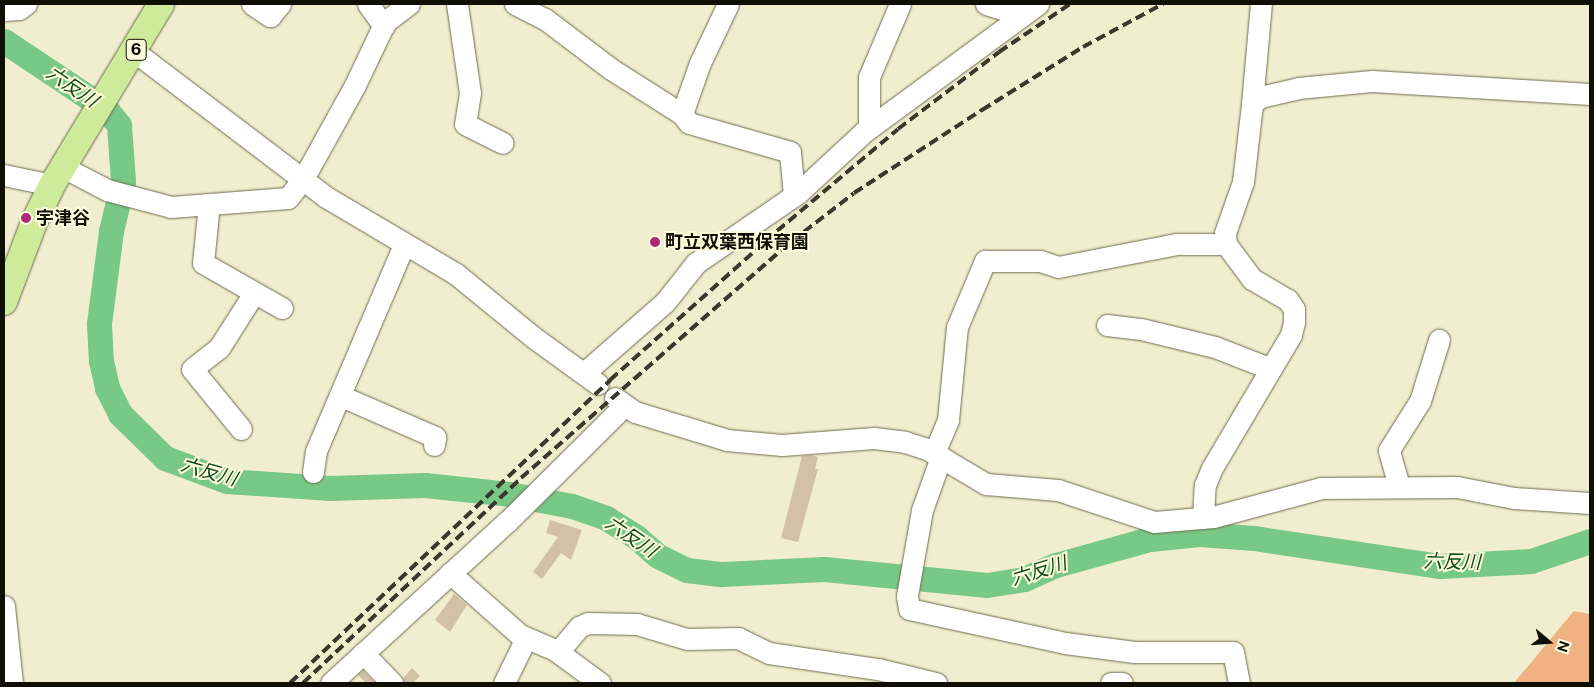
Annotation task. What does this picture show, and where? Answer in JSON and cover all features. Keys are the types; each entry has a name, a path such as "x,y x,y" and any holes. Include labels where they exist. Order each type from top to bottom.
{"main road":[{"name":"6","path":"4,302 35,220 58,176 135,52 161,4"}],"street":[{"path":"4,10 19,9 26,4"},
{"path":"252,4 270,16 280,4"},
{"path":"368,4 384,26"},
{"path":"4,175 58,176 171,207 288,198 303,179 384,26 396,11 409,4"},
{"path":"457,4 470,93 464,124 503,143"},
{"path":"515,4 545,19 612,69 682,114 689,123 710,131 790,152 794,196"},
{"path":"682,114 700,63 728,4"},
{"path":"869,128 869,77 900,4"},
{"path":"986,4 1029,10"},
{"path":"1203,518 1205,485 1212,468 1291,335 1294,309 1288,300 1252,279 1226,244 1225,233 1243,182 1261,4"},
{"path":"135,52 303,179 404,245 456,274 533,338 591,378 665,302 696,263 794,196 869,128 1029,10"},
{"path":"1252,104 1260,97 1298,88 1372,81 1590,94"},
{"path":"209,204 203,263 282,308"},
{"path":"1226,244 1176,244 1058,267 1040,261 984,261 957,327 948,420 922,510 907,596 909,609 1065,643 1134,652 1233,652 1239,683"},
{"path":"313,472 316,451 404,245"},
{"path":"241,429 192,369 219,348 254,293"},
{"path":"1107,325 1141,329 1207,345 1271,369"},
{"path":"1398,486 1389,450 1420,400 1439,340"},
{"path":"341,396 435,437 434,445"},
{"path":"330,683 508,521 620,402 635,412 727,440 782,445 874,438 904,442 937,455 986,484 1058,490 1154,522 1203,518 1322,488 1457,487 1514,498 1590,504"},
{"path":"450,573 526,638 558,652 600,683"},
{"path":"4,606 12,683"},
{"path":"558,652 579,627 588,623 637,624 687,639 738,638 769,653 878,669 936,683"},
{"path":"504,683 526,638"},
{"path":"363,654 392,683"},
{"path":"1111,683 1122,683"}],"shaded area":[{"path":"1574,611 1590,614 1590,683 1514,683"}],"building":[{"path":"811,455 818,457 815,469 818,469 798,542 781,538 802,456"},
{"path":"550,520 582,530 571,560 561,553 542,579 533,572 558,537 546,533"},
{"path":"454,594 467,605 450,632 435,620"},
{"path":"412,668 420,676 413,683 404,683 403,678"},
{"path":"363,671 375,683 366,683 358,675"}],"waterway":[{"name":"六反川","path":"4,41 106,109 119,125 123,181 111,231 99,324 101,361 107,388 120,414 165,458 227,481 330,488 425,485 509,494 572,506 606,518 636,537 658,556 687,570 722,574 824,569 987,585 1024,579 1056,565 1150,539 1199,534 1254,538 1440,566 1531,561 1590,541"}],"railway":[{"path":"290,683 610,380 777,231 898,129 999,52 1070,4"},
{"path":"303,683 521,478 792,241 854,193 982,110 1083,47 1163,4"}],"place":[{"name":"宇津谷","path":"26,218"},
{"name":"町立双葉西保育園","path":"655,242"}]}
